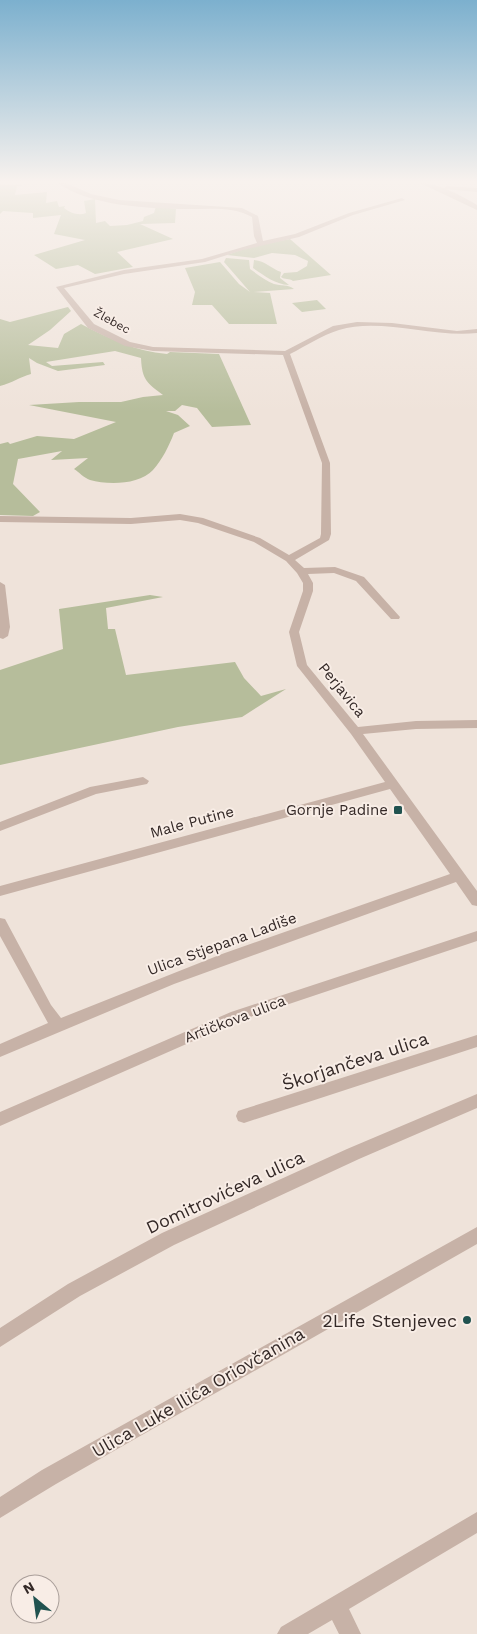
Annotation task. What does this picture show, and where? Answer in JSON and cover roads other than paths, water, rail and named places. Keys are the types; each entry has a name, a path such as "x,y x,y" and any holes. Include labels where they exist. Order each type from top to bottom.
{"street":[{"name":"Žlebec","path":"209,259 197,263 124,272 59,287 79,314 91,326 137,347 153,349 286,353 336,328 352,324 385,324 456,333 477,331"},
{"path":"286,353 318,439 327,476 326,534 324,540 289,559"},
{"path":"0,519 131,521 180,517 200,520 257,540 289,559 301,571 335,570 360,579 396,617"},
{"name":"Perjavica","path":"301,571 305,577 308,591 294,632 300,660 307,672 355,731 477,901"},
{"path":"0,585 5,627 4,636"},
{"path":"355,731 416,725 477,724"},
{"path":"0,827 94,790 143,780"},
{"name":"Male Putine","path":"0,891 392,784"},
{"name":"Ulica Stjepana Ladiše","path":"0,1051 57,1024 222,959 458,876"},
{"path":"0,923 46,1009 57,1024"},
{"name":"Artičkova ulica","path":"0,1119 236,1016 477,936"},
{"name":"Škorjančeva ulica","path":"244,1116 477,1041"},
{"name":"Domitrovićeva ulica","path":"0,1338 74,1290 168,1239 353,1154 477,1101"},
{"name":"Ulica Luke Ilića Oriovčanina","path":"0,1508 58,1472 477,1235"},
{"path":"288,1634 477,1522"},
{"path":"336,1605 350,1634"}],"place":[{"name":"Gornje Padine","path":"398,810"},
{"name":"2Life Stenjevec","path":"467,1320"}]}
